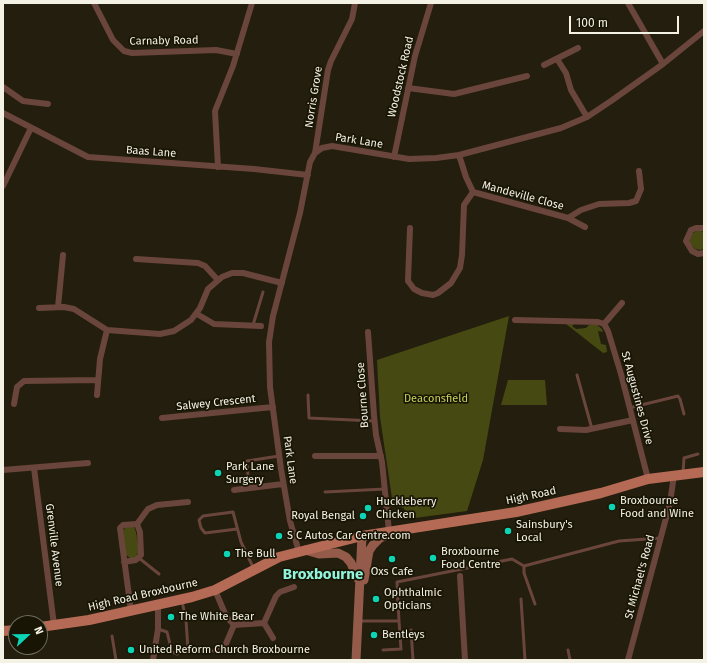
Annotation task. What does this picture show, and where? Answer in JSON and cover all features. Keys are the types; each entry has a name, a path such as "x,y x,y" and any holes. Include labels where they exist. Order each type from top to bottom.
{"main road":[{"name":"High Road","path":"362,536 403,528 523,510 600,493 648,479 704,472"},
{"path":"360,599 369,551 373,545 384,536 403,528"},
{"name":"High Road Broxbourne","path":"48,626 182,600 215,590 279,557 362,536"},
{"path":"362,536 373,545"},
{"path":"356,660 362,536"},
{"path":"302,551 319,554 338,554 347,558 356,573 360,599"}],"street":[{"name":"Carnaby Road","path":"94,3 113,40 124,51 132,53 216,50 238,54"},
{"path":"218,167 215,110 238,54 252,3"},
{"name":"Norris Grove","path":"315,152 328,70 352,19 355,3"},
{"name":"Woodstock Road","path":"394,157 415,56 431,3"},
{"path":"628,3 663,64"},
{"name":"Park Lane","path":"302,551 290,521 283,484 269,367 269,342 273,316 310,162 315,152 326,147 337,146 394,157 424,159 459,155 556,130 586,117 663,64 704,31"},
{"path":"544,65 578,48"},
{"path":"557,59 566,73 571,90 586,117"},
{"path":"408,88 454,94 527,76"},
{"path":"3,87 24,101 48,104"},
{"name":"Baas Lane","path":"3,112 88,157 308,175"},
{"path":"3,186 31,128"},
{"path":"410,228 408,281 414,289 422,293 433,295 451,284 460,268 462,256 464,205 473,192 466,177 459,155"},
{"name":"Mandeville Close","path":"568,218 577,212 594,206 629,203 636,200 641,189 639,171"},
{"name":"Mandeville Close","path":"473,192 568,218 585,227"},
{"path":"704,228 696,228 691,230 686,241 692,251 698,254 704,254"},
{"path":"58,307 63,255"},
{"path":"136,259 198,263 205,266 218,279"},
{"path":"39,308 58,307 74,309 107,330 152,334 167,333 180,328 197,314 208,289 218,279 237,273 282,283"},
{"path":"512,319 598,322 604,324 622,303"},
{"path":"197,314 214,324 261,326"},
{"name":"St Augustines Drive","path":"604,324 608,331 630,408 648,479"},
{"path":"97,395 102,347 107,330"},
{"name":"Bourne Close","path":"368,332 374,421 381,456 389,531"},
{"path":"14,404 17,387 24,381 98,380"},
{"name":"Salwey Crescent","path":"162,418 273,407"},
{"path":"560,429 569,428 581,431 633,420"},
{"path":"315,456 381,456"},
{"path":"3,470 88,463"},
{"name":"Grenville Avenue","path":"34,468 54,625"},
{"name":"St Michael's Road","path":"628,660 670,502 679,474"},
{"path":"234,490 283,484"},
{"path":"131,611 120,528 123,524 137,524 153,507 163,504 188,502"},
{"path":"124,562 139,558 142,552 140,532 137,524"},
{"path":"460,576 465,660"},
{"path":"264,623 276,596 280,592 294,587"},
{"path":"215,590 226,616 234,625"},
{"path":"153,660 158,629 158,605"},
{"path":"234,625 264,623"},
{"path":"264,623 273,638"},
{"path":"225,646 234,625"}],"lane":[{"path":"253,326 263,292"},
{"path":"576,375 592,429"},
{"path":"308,396 309,418 374,421"},
{"path":"630,408 678,396 684,414"},
{"path":"679,474 684,458 698,454"},
{"path":"248,477 247,461 279,456"},
{"path":"325,492 385,489"},
{"path":"237,529 205,533 201,528 199,520 203,516 233,512 237,529 254,569"},
{"path":"524,566 619,541 661,538"},
{"path":"139,558 159,574"},
{"path":"383,650 401,649 397,582 507,560 515,559 524,566"},
{"path":"524,566 524,573 536,604"},
{"path":"520,599 525,660"},
{"path":"158,629 167,632 172,652 177,654 188,650 186,620 182,600"},
{"path":"358,621 399,621"},
{"path":"411,630 413,660"},
{"path":"383,634 400,633"},
{"path":"112,636 116,660"},
{"path":"199,650 214,651 225,646"},
{"path":"568,650 570,660"}],"green space":[{"path":"698,230 704,232 704,248 701,250 695,249 689,242 690,235"},
{"name":"Deaconsfield","path":"509,316 483,460 467,511 407,519 404,508 393,505 380,417 377,360"},
{"path":"566,324 574,324 572,326 576,329 586,328 589,325 596,324 602,329 603,332 598,331 601,344 606,345 607,352 603,353"},
{"path":"508,380 545,380 547,405 501,405"},
{"path":"126,527 134,527 136,532 139,551 135,558 130,558 126,555 123,530"}],"place":[{"name":"Park Lane Surgery","path":"218,473"},
{"name":"Broxbourne Food and Wine","path":"612,507"},
{"name":"Huckleberry Chicken","path":"368,508"},
{"name":"Royal Bengal","path":"363,516"},
{"name":"Sainsbury's Local","path":"508,531"},
{"name":"S C Autos Car Centre.com","path":"279,536"},
{"name":"The Bull","path":"227,554"},
{"name":"Broxbourne Food Centre","path":"433,558"},
{"name":"Oxs Cafe","path":"392,559"},
{"name":"Ophthalmic Opticians","path":"376,599"},
{"name":"The White Bear","path":"171,617"},
{"name":"Bentleys","path":"374,635"},
{"name":"United Reform Church Broxbourne","path":"131,650"}],"district":[{"name":"Broxbourne","path":"323,575"}]}
